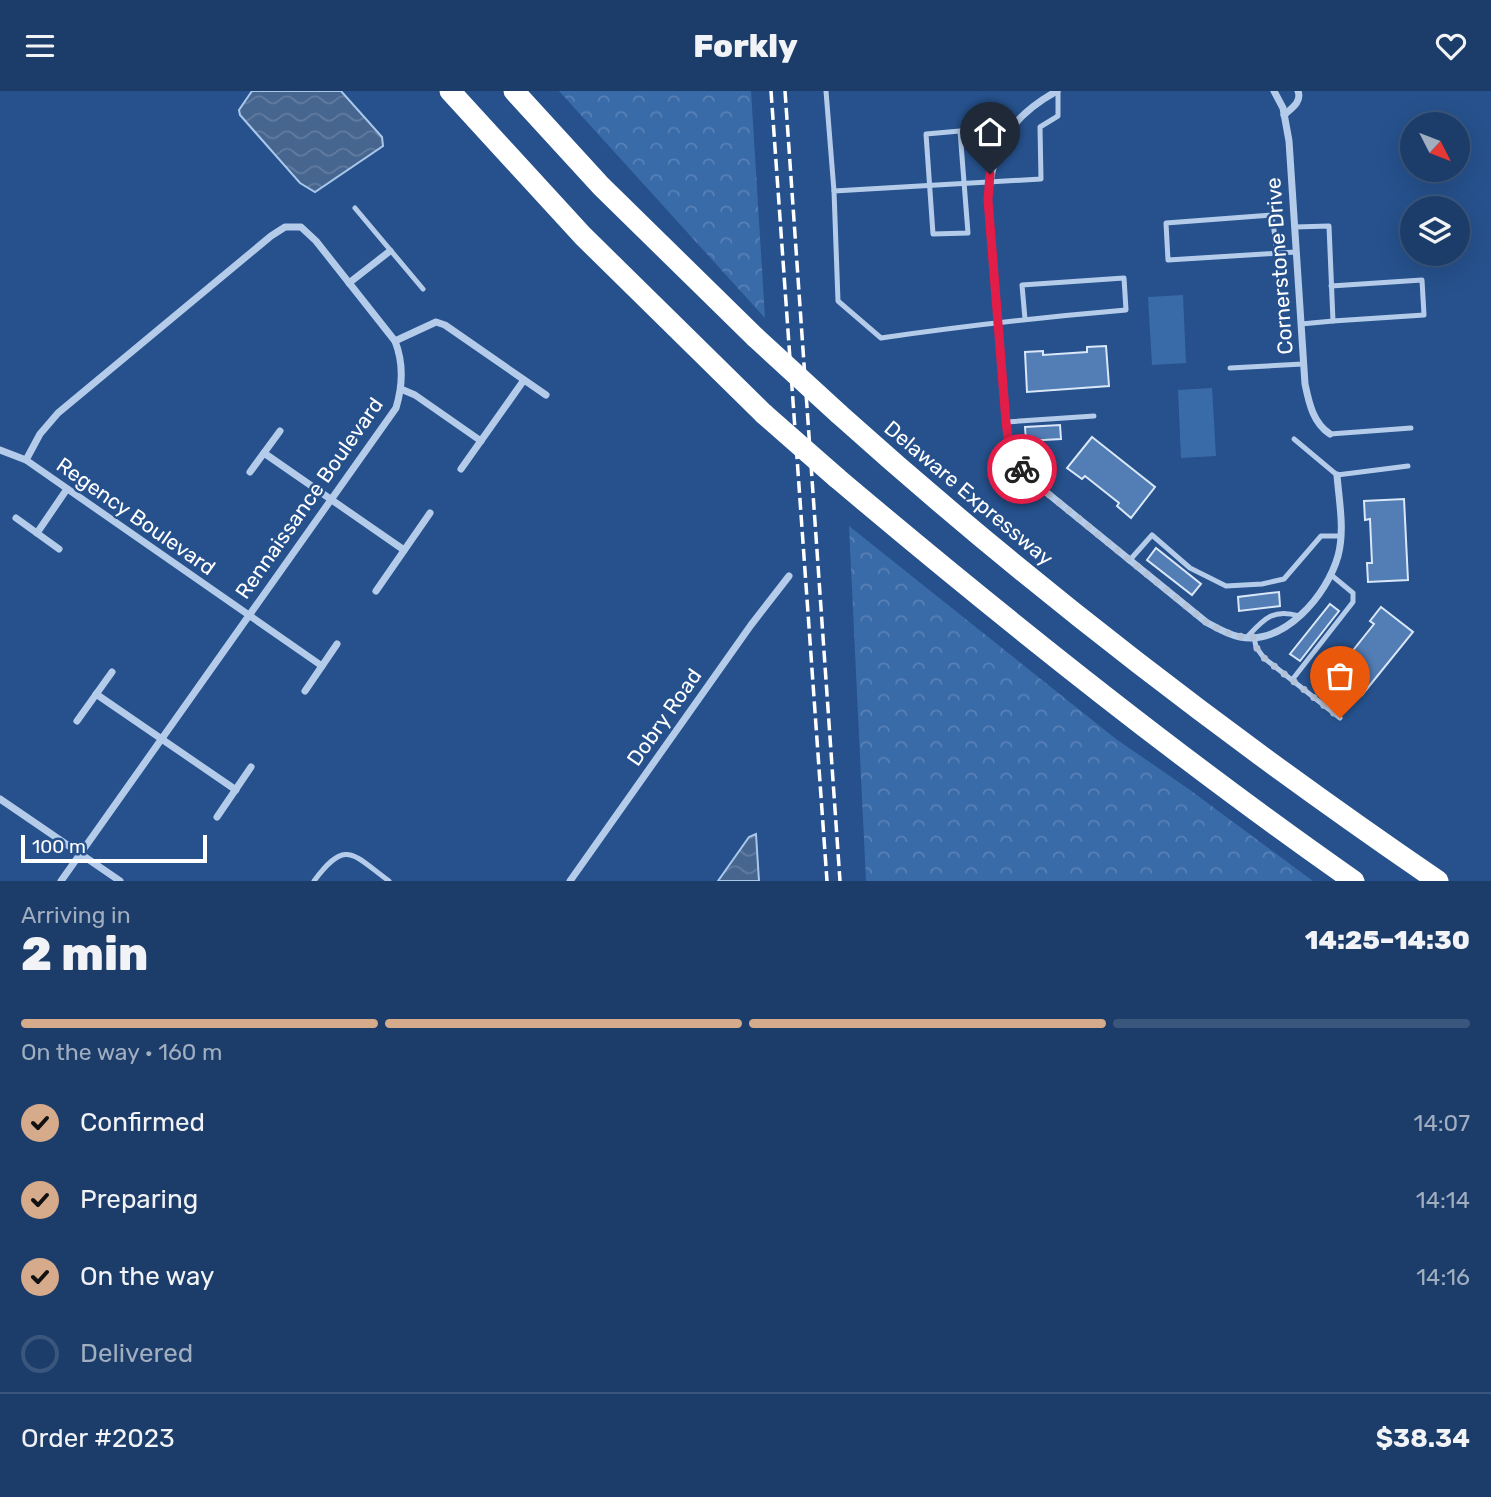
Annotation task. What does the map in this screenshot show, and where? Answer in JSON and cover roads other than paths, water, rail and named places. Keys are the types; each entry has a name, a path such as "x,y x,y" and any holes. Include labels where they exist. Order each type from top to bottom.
{"highway":[{"path":"450,91 583,236 764,414 837,478 1055,658 1162,741 1354,881"},
{"name":"Delaware Expressway","path":"514,91 601,186 755,337 838,414 963,522 1089,625 1322,800 1438,881"}],"street":[{"path":"1058,91 1041,100 1015,122 995,156 989,183 988,200 1006,422 1011,452 1030,479 1206,622 1221,631 1250,637 1279,631 1299,616 1310,605 1330,574 1337,559 1340,536 1336,475"},
{"name":"Cornerstone Drive","path":"1274,91 1284,115 1289,141 1303,364 1310,405 1317,422 1331,433"},
{"path":"1284,115 1298,103 1298,91"},
{"name":"Rennaissance Boulevard","path":"26,460 40,434 58,414 285,227 301,227 316,241 395,341 401,356 401,389 396,408 61,881"},
{"path":"349,283 390,251"},
{"path":"395,341 436,322 445,325 546,395"},
{"path":"461,469 524,380"},
{"path":"401,389 415,395 481,441"},
{"path":"250,472 280,431"},
{"name":"Regency Boulevard","path":"0,450 26,460 322,666"},
{"path":"264,453 404,551"},
{"path":"37,533 67,489"},
{"path":"376,591 430,513"},
{"path":"16,518 59,549"},
{"name":"Dobry Road","path":"570,881 751,625 789,576"},
{"path":"305,691 337,644"},
{"path":"77,721 112,672"},
{"path":"96,694 236,790"},
{"path":"217,817 251,767"},
{"path":"0,799 120,881"}],"lane":[{"path":"826,91 834,191 838,300 881,338 998,321 1025,319 1126,310 1124,278 1022,285 1025,319"},
{"path":"834,191 1041,179 1040,127 1058,116 1058,91"},
{"path":"960,131 965,184 968,233 933,234 926,134 960,131"},
{"path":"355,208 423,289"},
{"path":"1277,253 1272,215 1166,223 1168,260 1296,252"},
{"path":"1295,227 1329,226 1333,321"},
{"path":"1301,324 1424,315 1422,280 1331,286"},
{"path":"1230,368 1303,364"},
{"path":"1006,422 1094,416"},
{"path":"1331,433 1410,428"},
{"path":"1294,439 1336,475 1408,466"},
{"path":"1129,561 1152,535 1190,568 1226,586 1262,584 1284,579 1321,536 1340,536"},
{"path":"1292,680 1353,602 1353,593 1330,574"},
{"path":"1299,616 1287,612 1278,613 1261,622 1250,637 1264,658 1340,718"},
{"path":"314,881 330,860 341,854 353,855 388,881"}],"water":[{"path":"252,91 341,91 382,137 383,146 315,192 300,183 240,115 239,110"},
{"path":"756,834 759,881 718,881 749,837"}],"railway":[{"path":"771,91 827,881"},
{"path":"785,91 840,881"}]}
